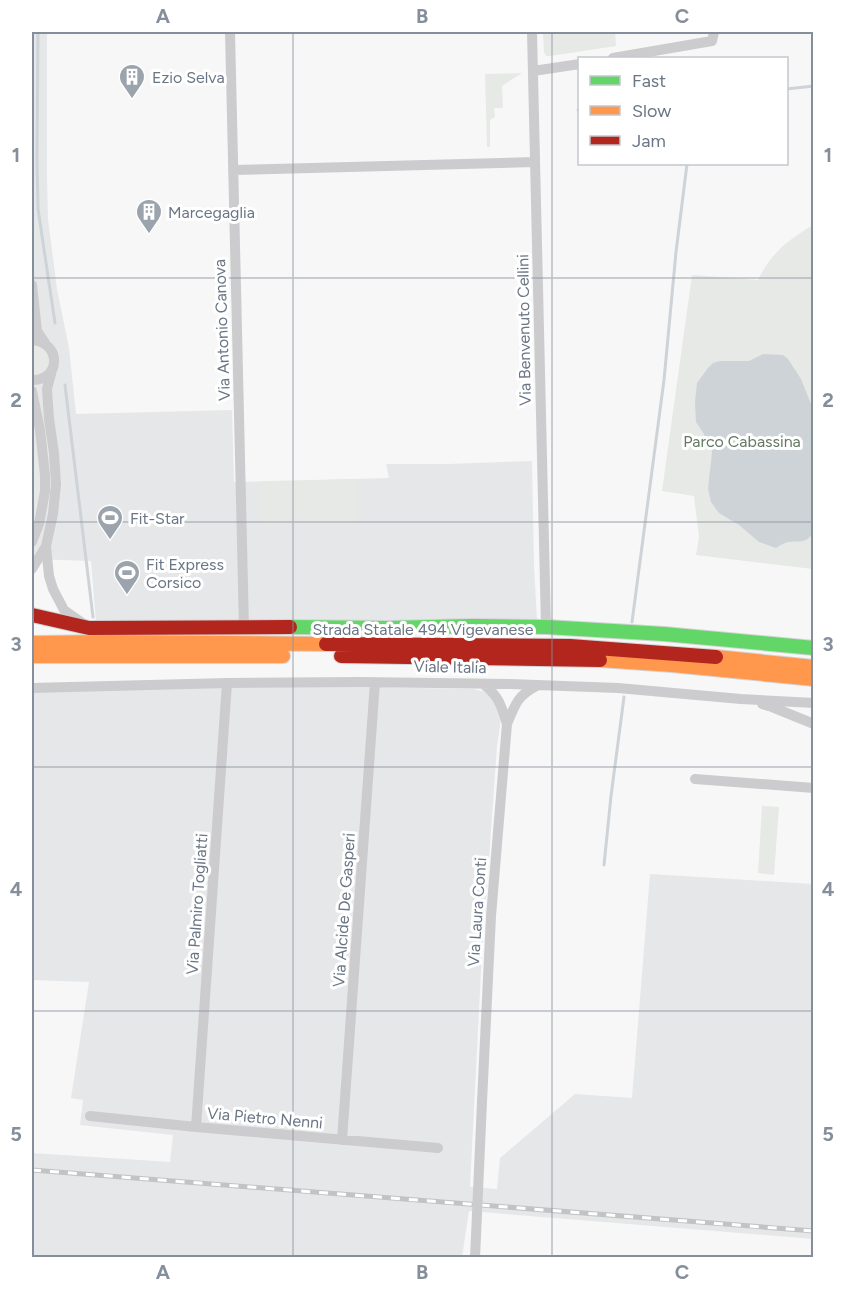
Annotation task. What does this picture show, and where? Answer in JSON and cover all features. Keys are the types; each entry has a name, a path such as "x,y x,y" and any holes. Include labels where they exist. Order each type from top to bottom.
{"main road":[{"name":"Viale Italia","path":"32,615 89,628 546,627 664,634 813,648"},
{"name":"Strada Statale 494 Vigevanese","path":"32,643 518,645 615,648 813,667"},
{"name":"Strada Statale 494 Vigevanese","path":"32,656 584,659 813,679"},
{"path":"770,675 813,686"}],"street":[{"name":"Via Antonio Canova","path":"230,32 244,627"},
{"name":"Via Benvenuto Cellini","path":"532,32 546,627"},
{"path":"619,57 712,41 714,32"},
{"path":"533,71 578,64"},
{"path":"233,170 535,162"},
{"path":"32,285 37,331 54,358 47,389 56,484 53,514 46,546 49,576 59,601 69,614 89,628"},
{"path":"32,340 45,343"},
{"path":"32,380 43,379 52,370"},
{"path":"32,391 40,430 45,483 43,507 32,543"},
{"path":"32,569 46,546"},
{"name":"Viale Italia","path":"302,627 330,635 393,645"},
{"name":"Viale Italia","path":"32,688 375,682 538,685 618,688 813,703"},
{"name":"Via Alcide De Gasperi","path":"342,1140 375,682"},
{"name":"Via Palmiro Togliatti","path":"196,1127 227,683"},
{"name":"Via Laura Conti","path":"483,684 500,701 507,724"},
{"name":"Via Laura Conti","path":"475,1257 490,916 507,724 517,701 538,685"},
{"path":"741,699 772,707 813,724"},
{"path":"797,717 794,706 798,701"},
{"path":"695,779 813,788"},
{"name":"Via Pietro Nenni","path":"90,1116 438,1148"}],"shaded area":[{"path":"32,32 47,32 48,219 57,289 69,348 76,414 232,410 234,482 389,478 386,464 532,461 537,619 96,622 91,561 32,559"},
{"path":"763,354 783,355 788,359 801,379 813,409 813,532 804,541 785,543 776,548 759,542 739,525 719,513 711,502 708,489 712,452 710,444 705,442 704,434 696,422 697,383 708,368 720,361 749,361"},
{"path":"249,685 474,689 485,692 493,699 501,719 497,746 481,971 470,1187 497,1189 500,1158 575,1094 632,1098 650,874 813,884 813,1239 469,1211 462,1257 32,1257 32,1153 170,1162 173,1135 80,1125 83,1100 71,1098 89,982 32,980 32,692"}],"green space":[{"path":"543,32 615,32 616,46 546,56"},
{"path":"522,73 502,86 503,108 494,108 495,117 490,122 490,147 487,147 485,74"},
{"name":"Parco Cabassina","path":"813,225 813,569 696,555 699,537 694,496 662,491 692,275 758,280 781,248"},
{"path":"32,346 44,350 48,360 44,369 32,374"},
{"path":"32,437 40,470 40,482 32,528"},
{"path":"358,479 358,523 260,523 259,482"},
{"path":"762,806 779,807 774,875 758,873"}],"waterway":[{"path":"38,32 38,209 55,323"},
{"path":"788,89 814,86"},
{"path":"632,622 664,380 687,165"},
{"path":"65,385 93,617"},
{"path":"604,865 624,697"}],"railway":[{"path":"32,1170 814,1231"}],"traffic: fast":[{"path":"290,627 546,627 664,634 814,648"}],"traffic: slow":[{"path":"32,643 326,644"},
{"path":"32,656 283,656"},
{"path":"716,657 814,667"},
{"path":"600,660 814,679"}],"traffic: jam":[{"path":"32,615 89,628 290,627"},
{"path":"326,644 570,646 716,657"},
{"path":"341,656 600,660"}],"place":[{"name":"Ezio Selva","path":"132,100"},
{"name":"Marcegaglia","path":"149,235"},
{"name":"Fit-Star","path":"110,541"},
{"name":"Fit Express Corsico","path":"127,596"}]}
